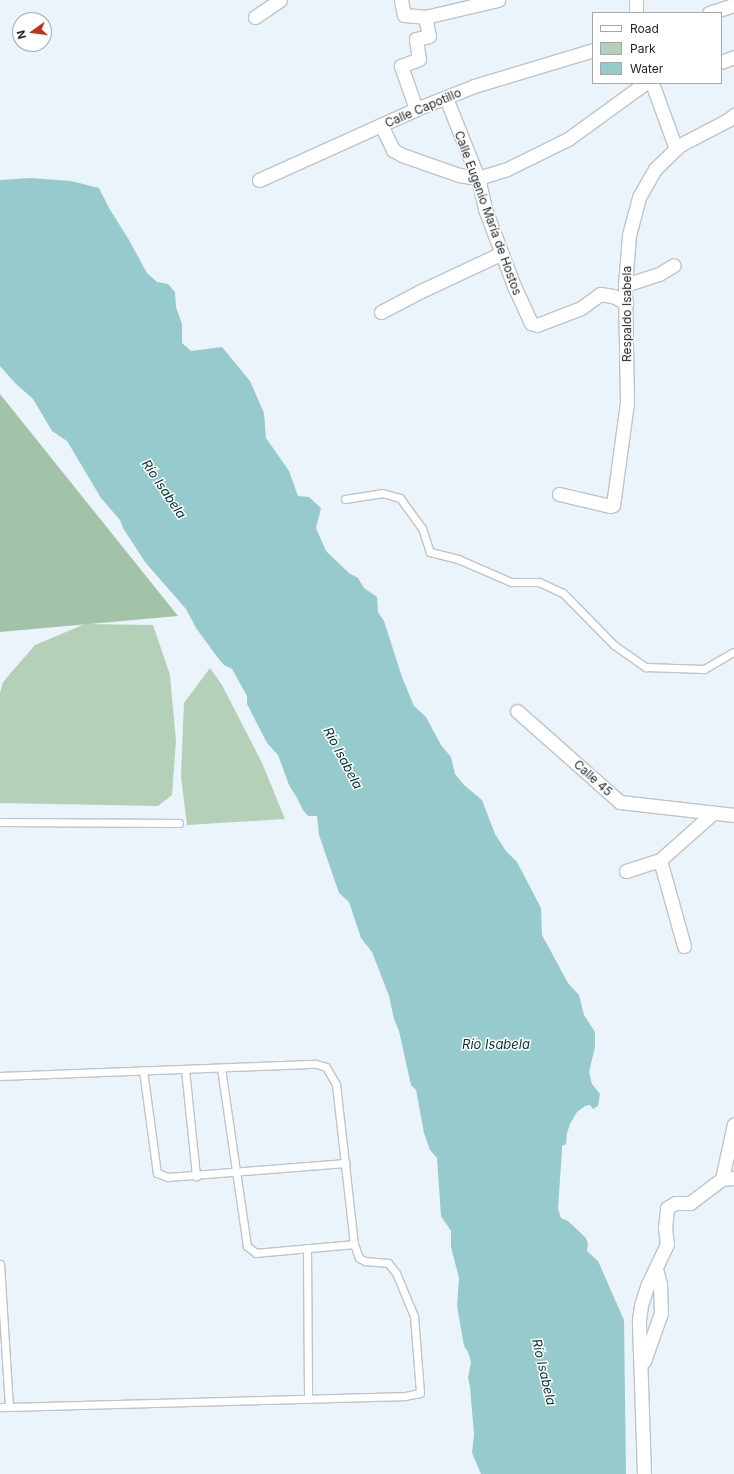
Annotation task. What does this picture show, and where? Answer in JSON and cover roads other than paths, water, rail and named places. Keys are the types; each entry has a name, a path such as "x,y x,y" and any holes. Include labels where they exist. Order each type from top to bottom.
{"street":[{"path":"255,16 280,0"},
{"path":"401,0 404,15 425,17 498,0"},
{"path":"636,0 636,12"},
{"path":"712,12 734,5"},
{"path":"416,109 401,66 419,59 416,39 429,36 425,17"},
{"name":"Calle Capotillo","path":"259,180 416,109 474,86 592,50"},
{"path":"722,62 734,57"},
{"path":"381,125 393,150 402,155 459,175 478,178 507,169 568,139 650,84"},
{"path":"651,84 676,149"},
{"name":"Calle Eugenio María de Hostos","path":"446,98 478,178 485,209 514,286 531,323 534,325 581,308 600,294 613,296 626,303"},
{"name":"Respaldo Isabela","path":"559,494 610,506 613,505 627,403 625,285 630,235 638,197 655,169 676,149 734,115"},
{"path":"381,312 421,291 502,253"},
{"path":"625,285 659,274 674,265"},
{"name":"Calle 45","path":"517,711 620,802 734,815"},
{"path":"626,871 660,860 714,813"},
{"path":"660,860 684,946"},
{"path":"644,1474 639,1320 641,1306 667,1244 665,1214 668,1206 675,1203 690,1203 728,1179 734,1124"},
{"path":"641,1370 661,1313 660,1284 656,1269"}],"lane":[{"path":"345,499 382,493 400,498 422,528 430,552 458,559 511,582 539,582 563,593 614,646 646,667 704,668 734,652"},
{"path":"0,822 179,823"},
{"path":"0,1076 316,1064 326,1066 336,1084 354,1244 359,1258 365,1262 388,1263 396,1273 414,1316 420,1393 405,1396 0,1407"},
{"path":"221,1068 247,1246 256,1253 354,1244"},
{"path":"185,1069 196,1176"},
{"path":"143,1070 157,1174 168,1178 345,1162"},
{"path":"307,1248 308,1398"},
{"path":"0,1264 9,1406"}],"water":[{"name":"Río Isabela","path":"30,178 71,181 99,188 147,273 157,282 168,284 175,292 176,307 182,324 182,343 191,351 222,347 250,381 264,413 266,438 289,471 298,496 309,497 321,508 316,528 326,551 349,573 358,578 364,588 377,597 378,612 384,621 402,677 414,706 426,717 441,745 451,757 455,774 464,785 482,800 495,834 506,851 517,862 541,908 542,935 568,983 579,995 584,1015 595,1032 595,1047 589,1072 592,1084 600,1094 598,1106 593,1109 590,1105 585,1106 577,1112 570,1124 566,1144 562,1146 558,1209 561,1218 568,1221 586,1238 588,1244 587,1251 598,1261 624,1320 626,1474 481,1474 472,1453 474,1435 468,1378 471,1362 468,1352 464,1346 457,1306 459,1278 451,1247 451,1231 441,1216 437,1158 430,1150 424,1133 416,1090 411,1085 399,1031 394,1019 389,996 372,952 361,938 349,902 339,893 319,835 317,816 308,816 303,810 289,785 278,755 267,743 247,704 247,696 232,669 224,665 218,658 196,628 186,609 145,562 123,528 120,520 101,498 67,441 52,431 33,399 15,383 0,366 0,180"}]}
